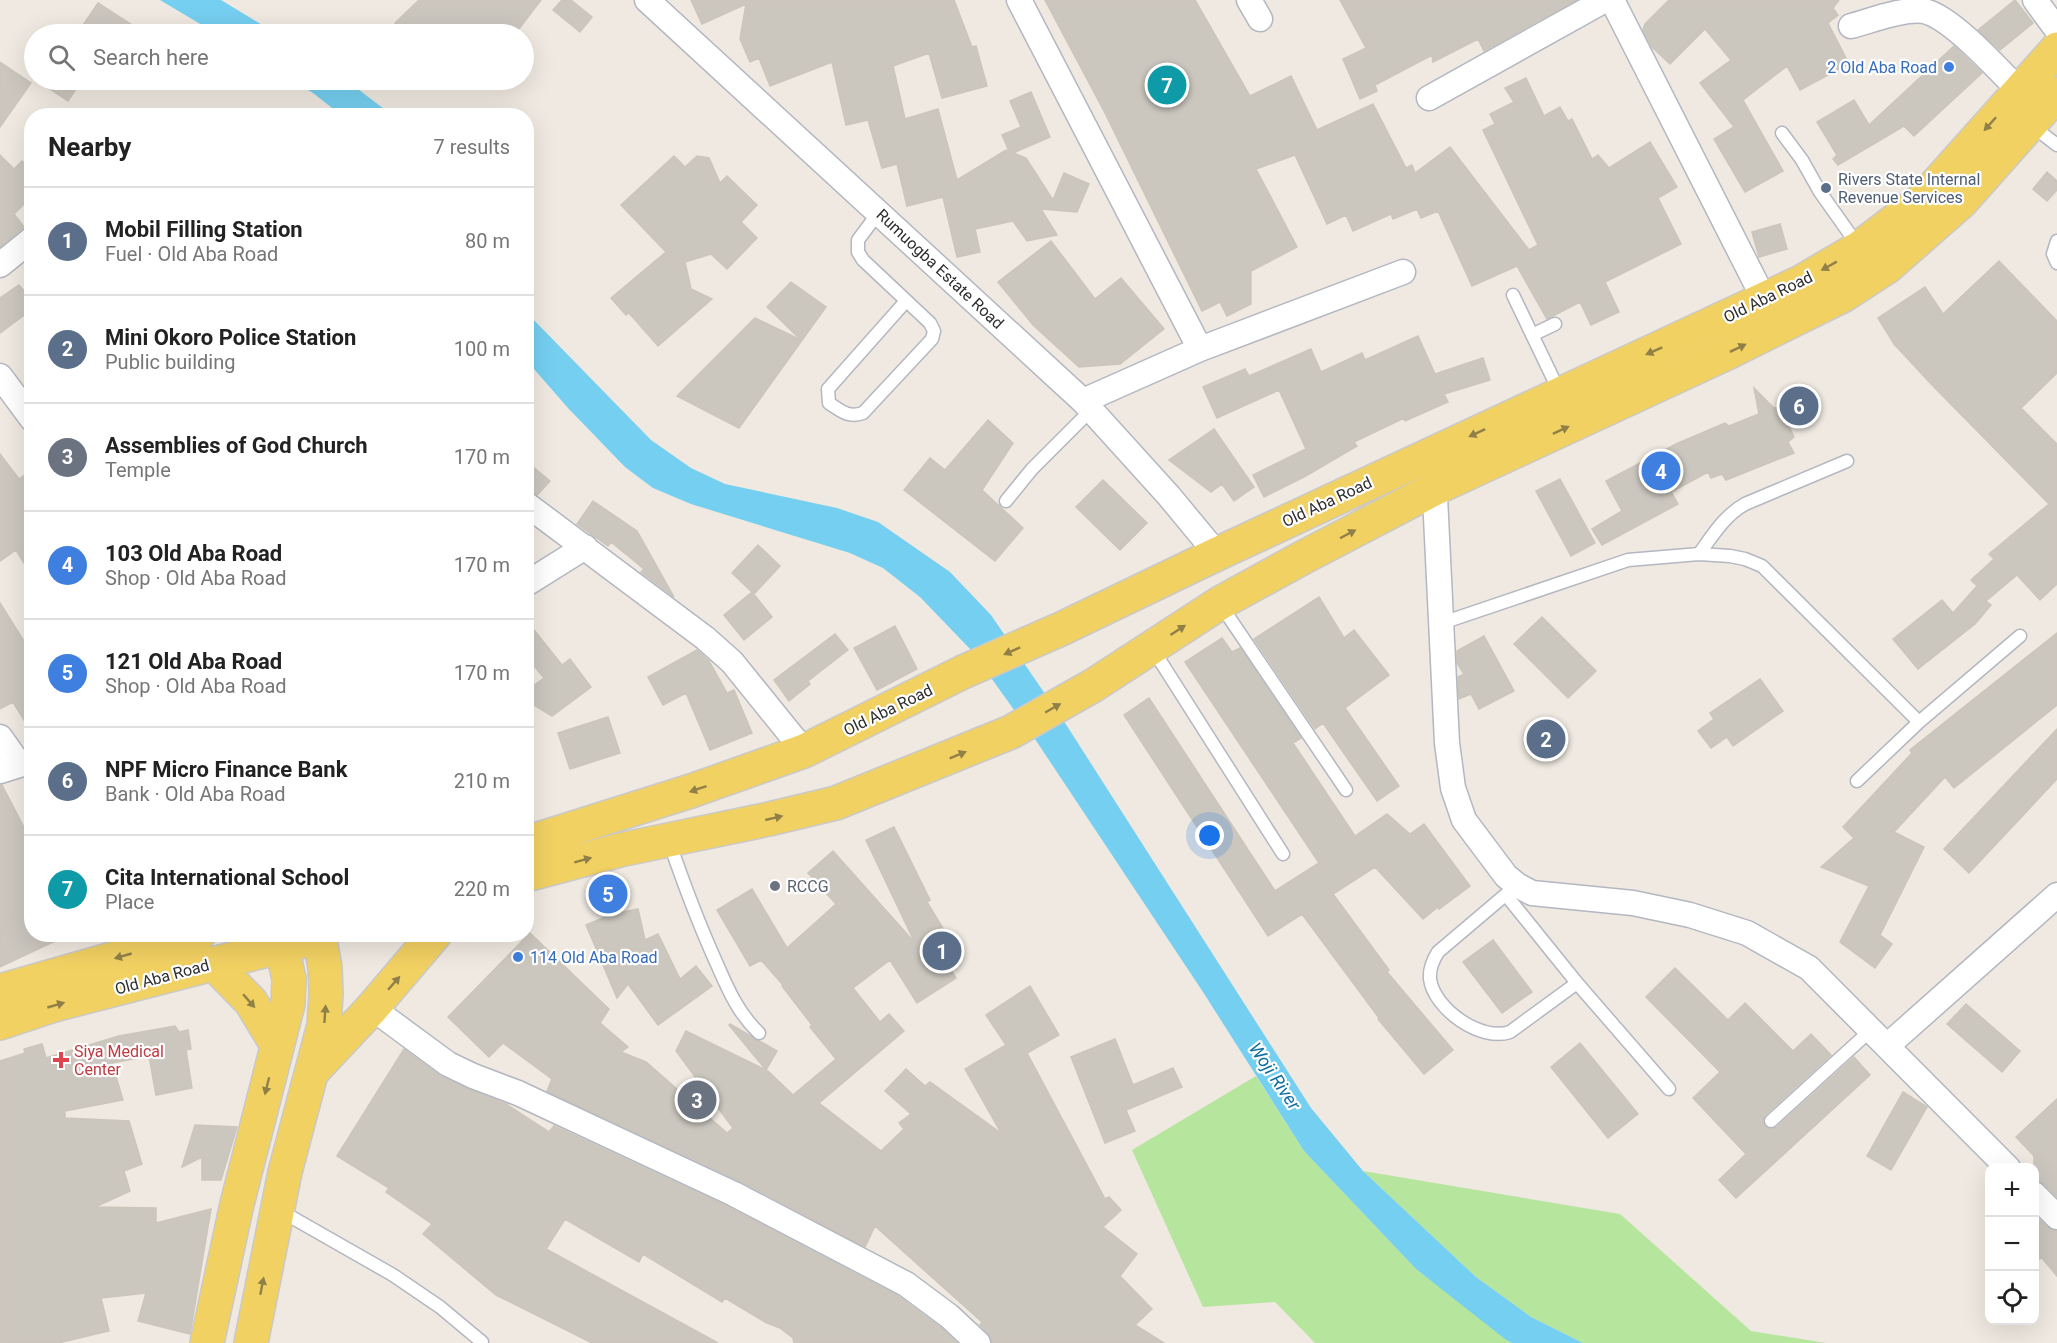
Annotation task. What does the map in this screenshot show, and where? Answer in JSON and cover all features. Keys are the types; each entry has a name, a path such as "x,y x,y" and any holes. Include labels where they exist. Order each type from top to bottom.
{"main road":[{"name":"Old Aba Road","path":"534,840 691,791 804,751 963,672 1061,629 1432,453 1801,282 1859,248 1923,199 2057,49"},
{"name":"Old Aba Road","path":"534,873 620,850 836,803 1011,732 1094,685 1220,603 1436,488 1714,359 1844,295 1887,267 1960,202 2057,94"},
{"name":"Old Aba Road","path":"0,991 171,942"},
{"name":"Old Aba Road","path":"0,1023 54,1005 213,963 277,942"},
{"path":"207,1343 237,1204 289,993 287,966 280,942"},
{"path":"251,1343 285,1172 324,1025 326,994 322,942"},
{"path":"312,1072 372,1008 428,942"},
{"path":"213,963 251,1002 278,1045"}],"street":[{"name":"Rumuogba Estate Road","path":"647,0 1087,405 1169,496 1217,554"},
{"path":"1019,0 1200,349"},
{"path":"1429,98 1605,0"},
{"path":"1612,0 1764,299"},
{"path":"2035,0 2057,30"},
{"path":"1851,26 1907,12 1923,11 1940,17 2020,91"},
{"path":"0,265 24,246"},
{"path":"1087,405 1200,349 1403,272"},
{"path":"0,376 24,408"},
{"path":"1432,453 1436,488 1447,743 1453,788 1464,820 1506,876 1511,890 1634,903 1690,915 1748,933 1809,968 2004,1163"},
{"path":"534,510 705,638 732,662 804,751"},
{"path":"534,579 585,547"},
{"path":"0,737 17,765"},
{"path":"1879,1038 2057,895"},
{"path":"372,1008 448,1064 518,1093 734,1194 906,1284 949,1316 978,1343"},
{"path":"2039,1199 2057,1217"}],"lane":[{"path":"2030,124 2057,145"},
{"path":"1782,133 1859,248"},
{"path":"879,212 858,240 858,252 863,260 930,323 934,331 932,339 862,413 854,416 845,414 829,403 828,389 906,301"},
{"path":"2057,241 2053,254 2057,263"},
{"path":"1512,295 1560,394"},
{"path":"1532,335 1555,324"},
{"path":"1006,501 1087,405"},
{"path":"1699,554 1721,522 1732,511 1846,461"},
{"path":"1442,623 1628,560 1699,554 1745,559 1762,566 1919,722"},
{"path":"1220,603 1346,790"},
{"path":"1857,781 1919,722 2020,636"},
{"path":"1152,647 1282,854"},
{"path":"668,840 693,912 732,997 745,1019 759,1033"},
{"path":"1577,983 1510,1032 1501,1035 1481,1032 1454,1016 1438,997 1430,980 1432,961 1438,952 1511,890 1577,983 1669,1089"},
{"path":"1770,1121 1879,1038"},
{"path":"278,1209 393,1275 440,1307 482,1342"}],"green space":[{"path":"1256,1076 1304,1151 1416,1269 1512,1343 1315,1343 1275,1302 1203,1307 1132,1150"},
{"path":"1363,1171 1620,1214 1751,1331 1826,1343 1583,1343 1531,1317 1476,1277"}],"water":[{"path":"160,0 221,0 261,24 200,24"},
{"path":"308,90 359,90 383,108 332,108"},
{"name":"Woji River","path":"534,320 651,440 691,468 725,484 837,508 878,522 950,572 991,615 1067,726 1311,1108 1363,1171 1476,1277 1531,1317 1583,1343 1512,1343 1505,1339 1416,1269 1304,1151 1203,992 1037,742 972,651 920,597 883,568 850,553 691,504 653,488 625,467 534,369"}],"building":[{"path":"419,0 541,0 523,24 395,23"},
{"path":"562,0 571,0 592,17 580,32 553,10"},
{"path":"691,0 954,0 972,47 976,46 987,86 942,98 929,53 893,66 905,119 938,109 957,180 1006,150 1009,151 1002,135 1021,127 1010,101 1031,92 1050,137 1013,153 1026,158 1053,200 1064,173 1089,184 1077,212 1041,209 1057,235 1027,241 1013,221 975,229 980,252 957,257 943,197 907,206 897,164 882,168 868,120 846,125 832,62 770,86 759,58 750,62 740,39 746,4 702,24"},
{"path":"1045,0 1195,0 1250,96 1291,76 1317,130 1373,104 1406,168 1412,165 1415,173 1450,147 1529,250 1538,245 1483,130 1495,124 1490,114 1514,102 1505,88 1526,78 1544,116 1560,107 1568,121 1572,119 1592,159 1598,155 1609,168 1650,142 1677,187 1658,198 1681,244 1605,282 1619,312 1591,325 1580,302 1547,319 1517,266 1472,286 1438,211 1421,218 1417,209 1393,219 1391,214 1353,231 1346,215 1327,224 1295,155 1256,169 1297,247 1251,271 1251,304 1227,316 1220,302 1202,311 1105,113"},
{"path":"1340,0 1576,0 1484,51 1478,39 1433,62 1432,55 1375,85 1377,91 1360,99 1343,59 1366,48"},
{"path":"1669,0 1839,0 1833,8 1838,15 1828,23 1849,64 1800,90 1787,66 1743,100 1783,171 1745,192 1714,139 1734,127 1700,83 1731,60 1705,29 1670,64 1652,47 1643,30 1645,24"},
{"path":"2015,0 2033,23 2000,50 1978,30"},
{"path":"98,3 131,24 84,24"},
{"path":"1954,46 1982,73 1914,136 1904,126 1838,165 1833,159 1837,155 1817,122 1854,100 1869,125"},
{"path":"0,62 24,78 24,90 26,90 0,127"},
{"path":"51,90 75,90 68,101"},
{"path":"0,155 14,169 22,161 24,163 24,204 14,214 24,227 0,247"},
{"path":"674,156 685,167 697,156 709,158 720,183 727,176 757,205 741,222 757,238 727,269 711,254 685,262 691,289 712,299 658,346 629,313 626,315 611,298 666,252 621,205"},
{"path":"2047,172 2057,181 2057,190 2047,201 2033,189"},
{"path":"1780,224 1787,249 1759,257 1752,232"},
{"path":"1051,241 1095,299 1121,278 1164,329 1120,364 1079,367 1033,325 998,282"},
{"path":"1999,261 2057,321 2057,373 2021,408 2057,444 2057,584 2040,600 2017,575 1986,601 1991,605 1975,624 1918,669 1893,639 1942,600 1953,613 1977,586 1971,580 1994,559 1989,554 2049,504 1894,344 1878,318 1925,287 1943,314"},
{"path":"791,282 826,307 739,428 677,396 755,318 801,340 767,307"},
{"path":"19,285 24,291 24,315 0,333 0,298"},
{"path":"1418,336 1435,374 1483,358 1490,380 1444,394 1448,402 1405,421 1404,418 1354,442 1357,446 1264,497 1253,475 1306,449 1279,390 1217,418 1203,387 1245,369 1249,376 1311,349 1321,372 1362,353 1365,360"},
{"path":"1754,388 1774,408 1780,407 1794,437 1788,442 1794,453 1726,480 1722,474 1711,478 1708,472 1671,492 1678,504 1602,545 1592,529 1622,511 1606,481 1676,444 1725,423 1729,426 1759,414"},
{"path":"988,420 1013,443 982,490 1023,528 995,561 904,490 930,458 945,470"},
{"path":"1214,429 1254,487 1234,501 1222,484 1211,492 1169,460"},
{"path":"0,454 19,479 24,476 24,563 16,550 0,561"},
{"path":"534,468 550,481 537,495 534,494"},
{"path":"1560,479 1595,543 1571,556 1536,491"},
{"path":"1103,480 1147,523 1120,550 1076,507"},
{"path":"593,501 637,531 674,597 641,572 644,569 611,542 608,546 577,524"},
{"path":"758,545 780,566 754,594 732,573"},
{"path":"752,592 772,617 744,640 724,615"},
{"path":"1319,597 1344,638 1354,630 1389,675 1345,708 1399,786 1377,801 1323,723 1315,729 1254,639"},
{"path":"0,603 24,641 24,720 13,702 0,709"},
{"path":"1542,617 1596,671 1568,698 1514,644"},
{"path":"895,626 917,669 877,690 854,648"},
{"path":"534,630 562,665 570,659 591,687 552,716 534,705 534,685 544,678 534,666"},
{"path":"2057,633 2057,705 1954,788 1945,777 1894,832 1924,847 1880,935 1892,944 1875,968 1840,942 1869,886 1821,867 1854,838 1843,827 1912,753 1910,750"},
{"path":"835,634 848,650 808,681 810,684 789,701 774,680"},
{"path":"1484,636 1514,691 1479,709 1471,694 1459,699 1458,677 1464,674 1457,663 1457,651"},
{"path":"1222,638 1232,652 1240,648 1301,738 1293,743 1355,836 1387,814 1410,834 1424,824 1470,886 1423,919 1375,867 1333,894 1389,970 1387,972 1453,1050 1424,1074 1378,1019 1302,914 1268,936 1124,715 1149,698 1275,891 1319,863 1185,662"},
{"path":"697,650 709,661 727,693 734,690 752,733 710,750 686,693 663,705 648,677"},
{"path":"1760,679 1783,711 1733,746 1727,737 1711,748 1698,731 1714,719 1710,713"},
{"path":"608,717 620,753 570,769 558,733"},
{"path":"2057,729 2057,779 1969,873 1944,849"},
{"path":"0,785 2,785 24,828 24,942 53,942 0,967"},
{"path":"894,827 930,900 927,902 950,940 937,948 956,978 917,1003 890,960 853,988 880,1022 889,1014 904,1031 819,1103 881,1151 904,1129 899,1123 911,1114 885,1091 906,1069 925,1086 930,1082 1001,1133 965,1069 1006,1045 986,1015 1030,986 1059,1035 1027,1053 1105,1199 1109,1197 1121,1210 1103,1227 1137,1254 1120,1276 1152,1309 1135,1325 1164,1343 992,1343 988,1333 980,1325 982,1322 875,1226 865,1247 740,1181 547,1091 552,1079 503,1043 489,1057 448,1017 521,942 534,942 534,937 609,1009 600,1023 628,1047 621,1052 646,1062 727,1133 733,1128 676,1051 686,1031 768,1071 793,1095 836,1059 810,1027 812,1025 783,985 761,960 750,966 717,910 752,889 787,948 836,904 808,873 833,851 915,943 866,840"},
{"path":"638,909 645,940 658,934 680,979 696,966 712,986 658,1025 628,984 617,998 586,925 610,915"},
{"path":"1493,940 1532,992 1502,1013 1463,962"},
{"path":"1675,968 1728,1020 1745,1003 1793,1051 1811,1034 1831,1055 1765,1115 1763,1122 1768,1129 1777,1127 1854,1057 1870,1075 1736,1198 1719,1180 1746,1154 1693,1098 1720,1072 1646,997"},
{"path":"1966,1004 2020,1051 2002,1072 1947,1024"},
{"path":"729,1025 777,1051 766,1070"},
{"path":"175,1026 179,1032 188,1030 191,1049 186,1050 192,1088 156,1095 149,1056 112,1063 123,1100 65,1111 65,1118 129,1121 142,1164 124,1171 130,1191 95,1207 156,1208 156,1223 211,1209 190,1334 138,1321 146,1293 101,1298 109,1331 58,1343 0,1343 0,1061 25,1053 24,1049 42,1044 46,1058 119,1036"},
{"path":"1115,1039 1133,1085 1173,1068 1182,1087 1126,1110 1135,1131 1105,1143 1071,1057"},
{"path":"1580,1043 1638,1114 1608,1138 1551,1067"},
{"path":"404,1049 442,1077 506,1104 549,1132 554,1126 728,1207 898,1296 940,1327 957,1343 794,1343 793,1338 780,1328 765,1322 725,1298 722,1302 643,1254 639,1262 565,1219 546,1249 718,1343 592,1343 496,1295 423,1234 432,1224 386,1192 389,1188 337,1156"},
{"path":"1903,1092 1927,1107 1891,1170 1867,1156"},
{"path":"2057,1099 2057,1197 2039,1182 2039,1163 2034,1163 2034,1156 2016,1137"},
{"path":"195,1125 237,1127 221,1180 202,1180 202,1157 182,1167"},
{"path":"2039,1220 2047,1227 2057,1231 2057,1276 2042,1258 2039,1259"}],"place":[{"name":"2 Old Aba Road","path":"1949,67"},
{"name":"Cita International School","path":"1167,85"},
{"name":"Rivers State Internal Revenue Services","path":"1826,188"},
{"name":"NPF Micro Finance Bank","path":"1799,406"},
{"name":"103 Old Aba Road","path":"1661,471"},
{"name":"Mini Okoro Police Station","path":"1546,739"},
{"name":"RCCG","path":"775,886"},
{"name":"121 Old Aba Road","path":"608,894"},
{"name":"Mobil Filling Station","path":"942,951"},
{"name":"114 Old Aba Road","path":"518,957"},
{"name":"Siya Medical Center","path":"61,1060"},
{"name":"Assemblies of God Church","path":"697,1100"}]}
